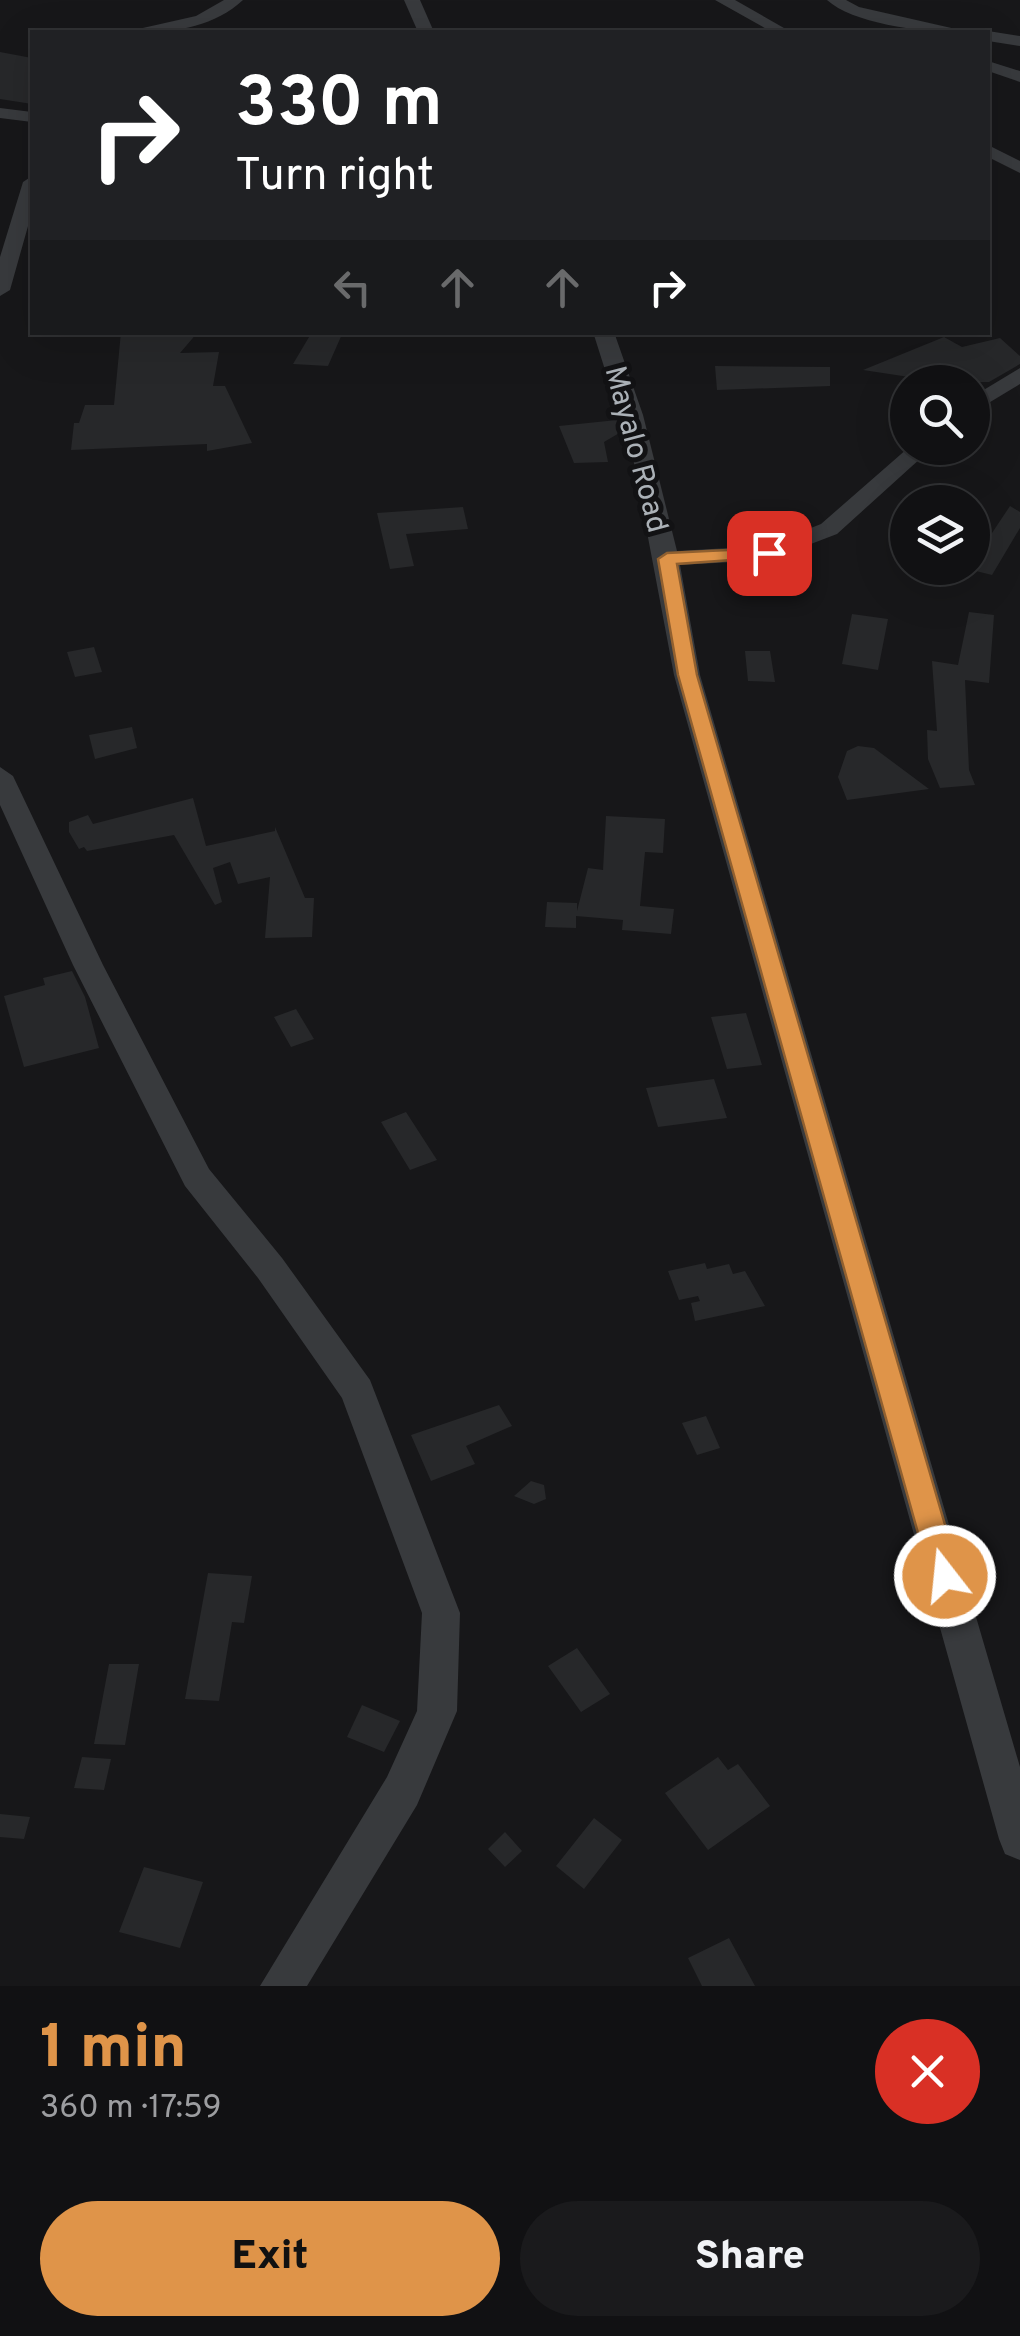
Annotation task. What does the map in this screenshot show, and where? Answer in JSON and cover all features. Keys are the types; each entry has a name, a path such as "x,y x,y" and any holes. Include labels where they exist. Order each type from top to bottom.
{"street":[{"path":"144,30 201,20 236,0"},
{"path":"412,0 425,30"},
{"path":"723,0 780,30"},
{"path":"835,0 854,11 920,28"},
{"path":"990,36 1020,41"},
{"path":"990,67 1020,77"},
{"path":"0,113 30,117"},
{"path":"990,151 1016,166"},
{"path":"990,162 1016,166"},
{"path":"0,290 30,189"},
{"name":"Mayalo Road","path":"603,335 620,374 667,559 687,675 1020,1839"},
{"path":"990,395 1020,374"},
{"path":"667,559 769,553 829,529 902,465"},
{"path":"0,776 88,965 197,1177 270,1268 357,1391 441,1613 437,1711 402,1791 282,1986"}],"building":[{"path":"0,52 30,58 30,104 0,99"},
{"path":"121,335 195,335 180,353 219,352 213,386 225,386 252,443 207,451 207,444 71,450 74,423 79,423 85,405 114,405"},
{"path":"310,335 342,335 328,366 293,364"},
{"path":"944,337 962,347 1000,338 1020,356 1020,364 990,381 990,365 890,365 890,374 863,370"},
{"path":"715,366 830,367 830,386 717,390"},
{"path":"617,420 621,432 604,442 608,462 574,463 559,426"},
{"path":"1010,506 1020,512 1020,528 992,575 990,574 990,536"},
{"path":"463,507 468,529 406,534 414,566 390,569 377,513"},
{"path":"969,612 994,615 989,683 965,680 969,770 975,785 940,788 928,759 927,730 937,731 932,661 958,665"},
{"path":"852,614 888,619 878,670 842,664"},
{"path":"94,647 102,672 75,677 67,652"},
{"path":"745,651 770,651 775,682 748,681"},
{"path":"132,727 137,748 95,759 89,735"},
{"path":"858,746 874,748 929,789 847,800 838,777 847,751"},
{"path":"193,798 206,846 275,831 275,827 305,898 314,898 312,937 265,938 270,877 238,884 230,862 213,868 222,902 215,905 174,835 87,851 84,847 79,849 69,832 69,822 88,815 93,824"},
{"path":"606,816 665,819 663,853 645,852 640,906 674,909 671,934 622,930 623,920 576,916 576,928 545,927 547,902 577,903 577,911 588,868 603,870"},
{"path":"72,971 85,997 99,1048 24,1067 4,996 45,985 43,978"},
{"path":"296,1009 314,1039 291,1047 274,1017"},
{"path":"746,1013 762,1065 727,1069 711,1017"},
{"path":"714,1079 727,1118 658,1127 646,1088"},
{"path":"406,1112 437,1160 410,1170 381,1122"},
{"path":"705,1263 707,1269 729,1264 733,1274 745,1271 765,1306 695,1321 691,1303 700,1301 698,1296 679,1300 668,1271"},
{"path":"499,1405 512,1426 466,1446 475,1464 431,1481 411,1435"},
{"path":"706,1416 720,1448 697,1455 682,1423"},
{"path":"531,1481 544,1485 546,1499 534,1504 514,1496"},
{"path":"208,1573 252,1576 244,1623 232,1622 219,1701 185,1699"},
{"path":"577,1648 610,1694 581,1712 548,1666"},
{"path":"109,1664 139,1664 125,1745 94,1744"},
{"path":"362,1705 400,1721 384,1752 347,1737"},
{"path":"82,1757 111,1759 104,1790 74,1788"},
{"path":"718,1757 728,1770 738,1764 770,1806 708,1850 665,1793"},
{"path":"0,1814 30,1817 24,1839 0,1837"},
{"path":"594,1818 622,1840 584,1889 556,1866"},
{"path":"505,1832 522,1851 505,1867 488,1849"},
{"path":"144,1867 203,1882 180,1948 119,1932"},
{"path":"729,1938 755,1986 702,1986 688,1958"}],"route":[{"path":"769,553 667,559 687,675 945,1576"}]}
